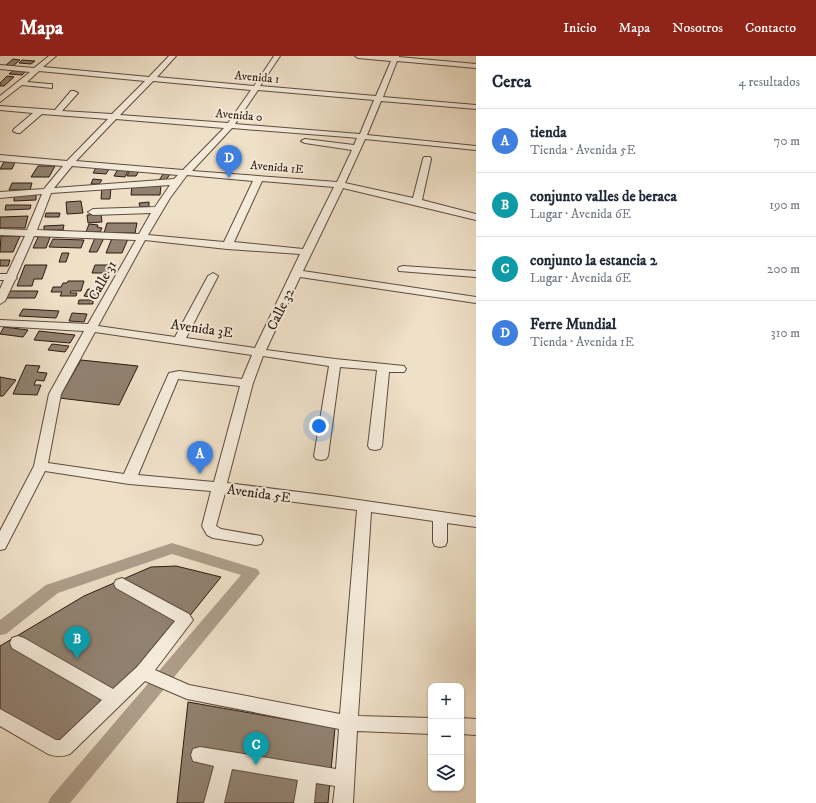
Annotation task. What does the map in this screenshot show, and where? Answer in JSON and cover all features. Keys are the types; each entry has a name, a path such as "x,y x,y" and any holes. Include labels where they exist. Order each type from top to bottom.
{"street":[{"path":"0,100 52,56"},
{"path":"0,301 12,278 48,190 69,164 173,56"},
{"name":"Calle 31","path":"0,545 41,466 55,394 142,236 176,182 230,126 254,88 277,56"},
{"path":"358,56 396,58 476,66"},
{"name":"Calle 32","path":"256,540 218,534 212,531 209,526 218,487 247,383 259,351 340,185 396,58"},
{"name":"Avenida 1","path":"0,67 476,107"},
{"path":"19,83 49,86"},
{"path":"56,113 74,93"},
{"name":"Avenida 0","path":"0,108 347,135 361,138 476,148"},
{"path":"17,131 40,111"},
{"path":"305,141 357,148"},
{"name":"Avenida 1E","path":"0,158 340,185 476,217"},
{"path":"417,202 427,159"},
{"path":"227,246 259,178"},
{"path":"0,195 48,190 176,182"},
{"path":"93,212 158,210"},
{"path":"0,232 142,236 227,246 306,252"},
{"path":"403,269 476,274"},
{"path":"297,273 476,300"},
{"path":"179,340 213,276"},
{"path":"0,277 12,278"},
{"name":"Avenida 3E","path":"0,322 91,328 335,363 400,369"},
{"path":"321,456 335,363"},
{"path":"375,446 383,368"},
{"path":"129,479 173,376 179,375 247,383"},
{"name":"Avenida 5E","path":"41,466 129,479 218,487 303,499 331,501 476,522"},
{"path":"343,803 364,506"},
{"path":"440,517 440,542"},
{"path":"0,717 54,748 64,748 144,673 185,620 122,584"},
{"path":"18,643 115,699"},
{"path":"144,673 187,692 349,723 428,726"},
{"path":"464,726 476,727"},
{"path":"200,755 345,780"},
{"path":"214,803 225,759"},
{"path":"304,803 308,773"}],"building":[{"path":"13,59 20,60 13,66 6,65"},
{"path":"22,60 35,61 31,64 19,63"},
{"path":"14,70 26,71 22,75 9,74"},
{"path":"7,76 14,77 4,86 0,86 0,83"},
{"path":"4,162 15,162 12,169 0,169"},
{"path":"38,166 55,166 49,177 31,177"},
{"path":"96,168 109,169 106,174 93,173"},
{"path":"118,169 129,169 125,177 114,176"},
{"path":"130,170 139,171 136,176 127,176"},
{"path":"164,173 171,173 165,181 159,180"},
{"path":"93,179 102,180 99,184 91,184"},
{"path":"12,183 32,183 30,190 9,190"},
{"path":"132,185 161,185 160,195 131,195"},
{"path":"102,187 111,187 110,199 101,199"},
{"path":"36,194 36,200 14,201 14,195"},
{"path":"81,201 83,213 67,214 66,202"},
{"path":"149,202 149,207 140,207 139,203"},
{"path":"6,205 31,205 30,209 5,210"},
{"path":"46,213 60,213 59,217 45,217"},
{"path":"101,214 102,222 88,223 87,215"},
{"path":"28,216 25,228 0,228 0,217"},
{"path":"107,223 137,223 135,233 104,233"},
{"path":"89,224 98,225 97,227 102,228 100,232 86,232"},
{"path":"64,225 63,230 44,230 44,226"},
{"path":"39,235 51,235 46,248 33,248"},
{"path":"1,236 20,236 13,252 0,252"},
{"path":"95,238 104,238 97,252 89,252"},
{"path":"112,238 128,239 122,253 106,253"},
{"path":"53,239 84,240 81,248 49,247"},
{"path":"62,253 69,253 66,262 59,262"},
{"path":"0,260 10,260 8,266 0,266"},
{"path":"25,265 47,265 42,279 34,279 32,286 17,286"},
{"path":"95,265 111,265 109,273 92,273"},
{"path":"68,281 84,281 81,291 71,291 70,293 77,293 76,296 60,296 62,292 51,292 53,287 61,287 63,283 67,283"},
{"path":"88,289 103,290 98,298 84,296"},
{"path":"7,291 38,291 35,298 5,298"},
{"path":"79,300 93,300 93,304 78,304"},
{"path":"23,309 59,311 56,318 19,316"},
{"path":"72,313 87,314 84,322 69,321"},
{"path":"4,327 28,330 23,337 0,334"},
{"path":"39,331 75,335 70,343 34,340"},
{"path":"52,344 69,346 65,352 48,350"},
{"path":"81,360 138,366 119,405 59,398"},
{"path":"26,365 40,366 37,372 47,373 44,381 36,380 34,385 41,385 37,395 13,394"},
{"path":"0,377 16,380 3,396 0,396"},
{"path":"176,566 221,577 184,623 64,748 0,717 0,646 84,596 151,567"},
{"path":"188,702 335,728 328,803 177,803"}],"waterway":[{"path":"0,629 52,589 172,548 252,573 58,803"}],"place":[{"name":"Ferre Mundial","path":"229,178"},
{"name":"tienda","path":"200,474"},
{"name":"conjunto valles de beraca","path":"77,659"},
{"name":"conjunto la estancia 2","path":"256,765"}]}
